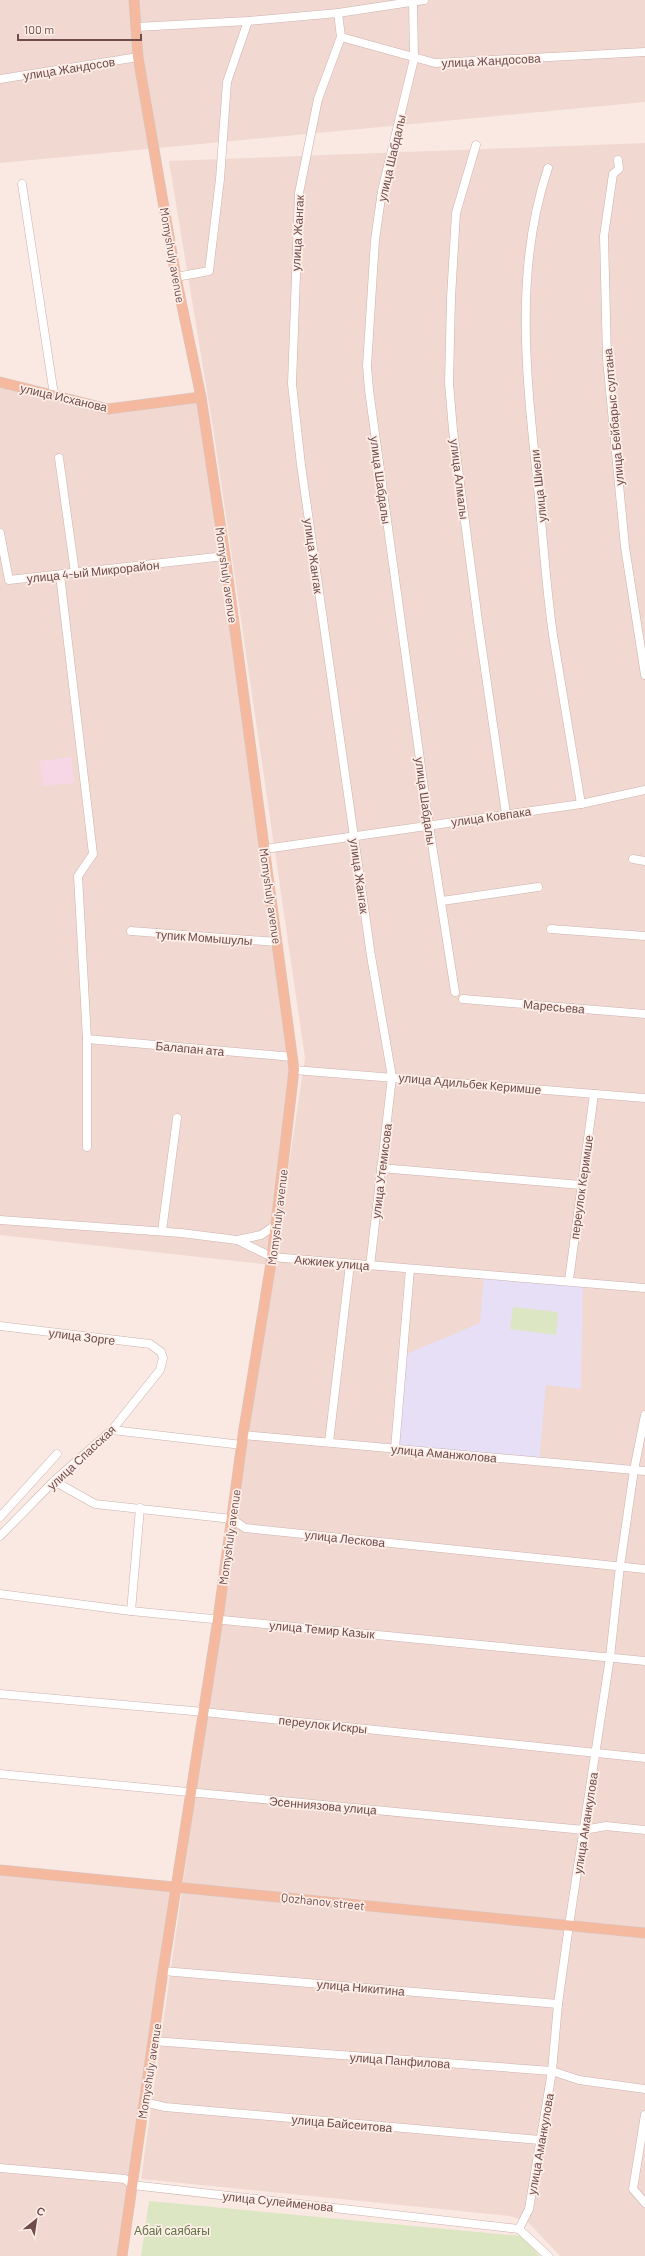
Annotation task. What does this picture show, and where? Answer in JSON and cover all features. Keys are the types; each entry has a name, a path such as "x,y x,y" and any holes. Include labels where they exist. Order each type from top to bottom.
{"main road":[{"name":"Momyshuly avenue","path":"122,2256 163,1971 178,1887 243,1440 277,1224 294,1070 265,849 201,397 176,277 138,57 134,0"},
{"name":"улица Исханова","path":"0,382 108,409 201,397"},
{"name":"Qozhanov street","path":"0,1870 645,1933"}],"street":[{"path":"136,27 248,21 338,13 424,0"},
{"name":"улица Шабдалы","path":"413,2 414,59 382,191 373,264 367,366 369,390 429,825 455,992"},
{"path":"338,13 341,37"},
{"path":"176,277 209,271 220,179 228,82 248,21"},
{"name":"улица Жандосова","path":"341,37 414,59 435,63 645,52"},
{"name":"улица Жангак","path":"341,37 318,99 298,193 295,248 292,384 301,465 371,956 392,1077"},
{"name":"улица Жандосов","path":"0,79 138,57"},
{"name":"улица Алмалы","path":"476,145 456,213 451,298 450,382 453,430 476,606 506,814"},
{"name":"улица Бейбарыс султана","path":"618,160 619,169 613,174 604,236 607,359 625,547 645,675"},
{"name":"улица Шиели","path":"548,168 537,200 527,261 524,338 526,372 553,634 581,804"},
{"path":"22,184 54,395"},
{"path":"59,458 75,573"},
{"name":"улица 4-ый Микрорайон","path":"0,533 9,580 224,556"},
{"path":"60,575 93,854 78,876 87,1039 87,1147"},
{"path":"0,582 9,580"},
{"name":"улица Ковпака","path":"265,849 581,804 645,790"},
{"path":"633,859 645,860"},
{"path":"442,902 538,887"},
{"path":"551,929 645,936"},
{"name":"тупик Момышулы","path":"131,931 277,942"},
{"name":"Маресьева","path":"463,999 645,1014"},
{"name":"Балапан ата","path":"87,1039 293,1057"},
{"name":"улица Адильбек Керимше","path":"294,1070 645,1098"},
{"name":"улица Утемисова","path":"370,1266 392,1077"},
{"name":"переулок Керимше","path":"568,1280 594,1094"},
{"path":"162,1231 177,1118"},
{"path":"381,1168 581,1186"},
{"name":"Акжиек улица","path":"0,1220 162,1231 237,1240 272,1257 370,1266 568,1280 645,1288"},
{"path":"237,1240 261,1235 277,1224"},
{"path":"330,1442 350,1264"},
{"path":"395,1449 410,1269"},
{"name":"улица Зорге","path":"0,1326 150,1344 161,1352"},
{"name":"улица Спасская","path":"0,1536 54,1481 112,1430 160,1370 163,1358 161,1352"},
{"name":"улица Аманкулова","path":"519,2229 529,2209 552,2071 558,2004 569,1925 610,1657 620,1566 634,1470 645,1415"},
{"name":"улица Аманжолова","path":"112,1430 243,1440 330,1442 645,1471"},
{"path":"0,1517 57,1454"},
{"name":"улица Лескова","path":"54,1481 95,1504 232,1519 245,1528 645,1569"},
{"path":"131,1611 140,1508"},
{"name":"улица Темир Казык","path":"0,1594 131,1611 645,1661"},
{"name":"переулок Искры","path":"0,1694 204,1712 645,1758"},
{"name":"Эсенниязова улица","path":"0,1774 584,1830 606,1826 645,1830"},
{"name":"улица Никитина","path":"163,1971 558,2004"},
{"name":"улица Панфилова","path":"153,2041 552,2071 579,2080 645,2089"},
{"name":"улица Байсеитова","path":"144,2102 165,2107 540,2140"},
{"path":"645,2115 633,2189 645,2203"},
{"name":"улица Сулейменова","path":"0,2168 125,2179 132,2185 519,2229"},
{"path":"519,2229 548,2256"}],"shaded area":[{"path":"0,0 645,0 645,102 0,163"},
{"path":"645,143 645,2256 560,2256 528,2222 510,2216 141,2179 224,1595 305,1058 214,434 169,161"},
{"path":"0,382 108,409 201,397 293,1057 271,1265 0,1235"},
{"path":"71,757 74,783 43,786 40,761"},
{"path":"484,1275 583,1281 581,1389 546,1385 539,1462 395,1449 404,1355 480,1323"},
{"path":"0,1871 179,1889 122,2256 0,2256"}],"green space":[{"path":"513,1307 558,1312 556,1335 510,1329"},
{"name":"Абай саябағы","path":"149,2201 521,2236 540,2256 141,2256"}]}
